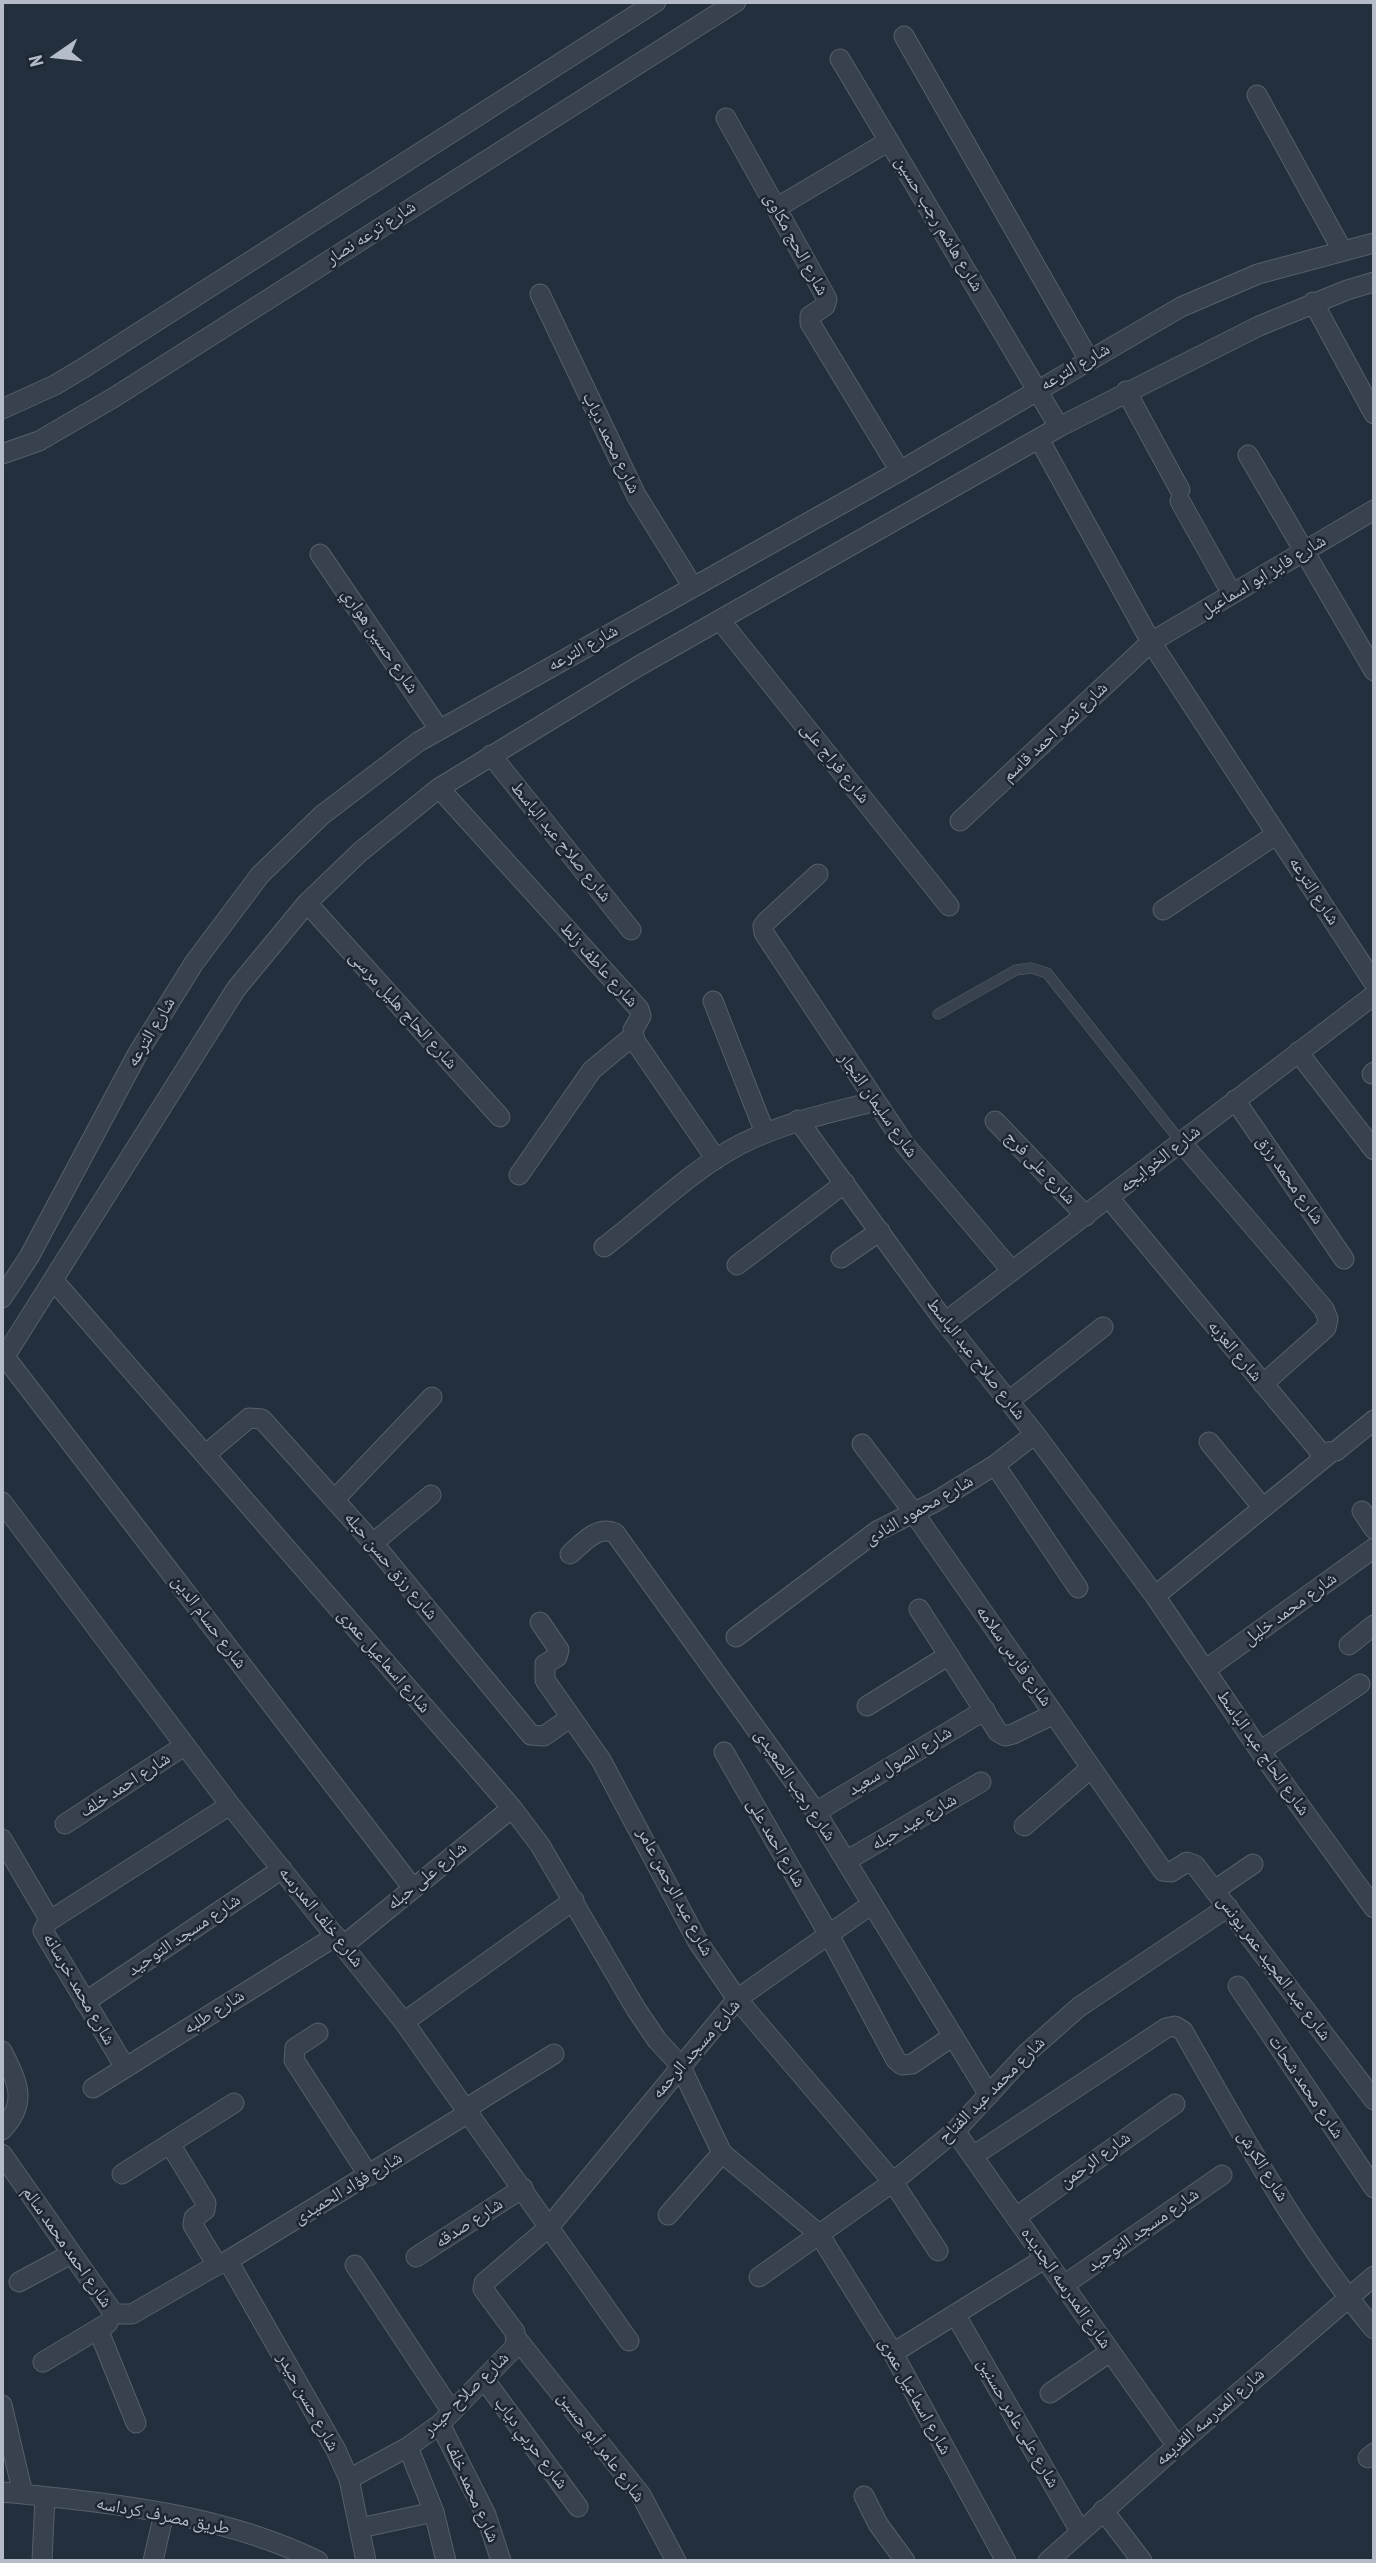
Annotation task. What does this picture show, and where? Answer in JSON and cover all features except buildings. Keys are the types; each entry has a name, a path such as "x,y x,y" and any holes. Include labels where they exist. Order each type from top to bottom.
{"street":[{"path":"2,409 55,385 85,367 656,2"},
{"name":"شارع ترعه نصار","path":"2,454 39,441 113,398 736,2"},
{"path":"904,36 1089,360"},
{"name":"شارع هاشم رجب حسين","path":"840,59 1059,427"},
{"path":"1257,95 1342,250"},
{"name":"شارع الحج مكاوى","path":"726,118 827,299 825,306 810,316 810,323 900,471"},
{"path":"776,208 889,141"},
{"name":"شارع الترعه","path":"2,1298 29,1257 138,1053 194,962 260,875 322,815 439,729 900,471 1038,388 1181,307 1258,274 1374,243"},
{"path":"4,1359 167,1094 236,989 307,903 360,852 439,788 720,620 1059,427 1126,391 1313,302 1374,282"},
{"name":"شارع محمد دياب","path":"540,294 636,495 693,587"},
{"path":"1313,302 1374,414"},
{"path":"1126,391 1232,594"},
{"name":"شارع الترعه","path":"1039,439 1151,642 1277,834 1373,996"},
{"path":"1248,455 1374,671"},
{"name":"شارع فايز ابو اسماعيل","path":"1151,642 1374,510"},
{"name":"شارع حسين هواري","path":"320,554 439,729"},
{"name":"شارع فراج على","path":"720,620 949,906"},
{"name":"شارع نصر احمد قاسم","path":"960,821 1151,642"},
{"name":"شارع صلاح عبد الباسط","path":"491,755 631,929"},
{"name":"شارع عاطف زلط","path":"439,788 639,1009 641,1016 634,1024 633,1036 716,1159"},
{"path":"1163,910 1277,834"},
{"name":"شارع سليمان النجار","path":"818,874 763,926 768,940 873,1102 905,1145 1012,1271"},
{"name":"شارع الحاج هليل مرسى","path":"307,903 500,1117"},
{"name":"شارع الخوايجه","path":"945,1322 1373,996"},
{"path":"713,1001 765,1133"},
{"path":"519,1174 592,1070 633,1036"},
{"path":"1298,1052 1374,1150"},
{"name":"شارع محمد رزق","path":"1235,1100 1344,1259"},
{"path":"604,1247 716,1159 765,1133 798,1120 873,1102"},
{"name":"شارع صلاح عبد الباسط","path":"798,1120 945,1322 1035,1434 1155,1596"},
{"name":"شارع على فرج","path":"995,1121 1086,1216"},
{"path":"1181,1142 1324,1309 1328,1319 1326,1328 1263,1384"},
{"path":"737,1265 845,1184"},
{"name":"شارع العزبه","path":"1109,1198 1315,1448 1329,1454"},
{"path":"841,1258 880,1231"},
{"name":"شارع اسماعيل عمرى","path":"54,1281 512,1808 540,1845 574,1900 636,2009 657,2040 680,2065"},
{"path":"1009,1401 1103,1327"},
{"name":"شارع حسام الدين","path":"4,1359 412,1887"},
{"path":"334,1500 432,1397"},
{"name":"شارع رزق حسن حبله","path":"205,1455 249,1418 262,1419 373,1543 531,1735 544,1736 571,1717"},
{"path":"1155,1596 1374,1420"},
{"name":"شارع محمود النادى","path":"736,1637 877,1531 914,1513 995,1465 1035,1434"},
{"path":"1209,1441 1263,1508"},
{"name":"شارع فارس سلامه","path":"862,1444 914,1513 1163,1871"},
{"path":"995,1465 1078,1588"},
{"path":"373,1543 431,1495"},
{"name":"شارع خلف المدرسه","path":"2,1502 184,1746 404,2022 629,2341"},
{"path":"1362,1511 1374,1529"},
{"name":"شارع رجب الصعيدى","path":"570,1554 599,1531 607,1529 615,1532 816,1812 989,2095"},
{"name":"شارع محمد خليل","path":"1205,1670 1374,1548"},
{"name":"شارع الحاج عبد الباسط","path":"1155,1596 1260,1751 1374,1908"},
{"path":"919,1609 998,1732 1005,1736 1054,1714"},
{"name":"شارع عبد الرحمن عامر","path":"540,1622 559,1650 557,1657 545,1664 545,1680 635,1818 698,1942 737,1999 893,2182 937,2251"},
{"path":"1349,1645 1374,1625"},
{"path":"867,1706 949,1656"},
{"path":"1260,1751 1360,1684"},
{"name":"شارع الصول سعيد","path":"816,1812 985,1710"},
{"name":"شارع احمد خلف","path":"65,1824 184,1746"},
{"name":"شارع احمد على","path":"724,1752 829,1935 896,2060 902,2065 912,2064 953,2036"},
{"path":"1024,1826 1091,1768"},
{"name":"شارع عيد حبله","path":"846,1861 981,1782"},
{"path":"50,1921 230,1805"},
{"name":"شارع على حبله","path":"340,1941 512,1808"},
{"name":"شارع محمد خرسانه","path":"2,1839 50,1921 43,1931 125,2067"},
{"name":"شارع عبد المجيد عمر يونس","path":"1163,1871 1171,1872 1192,1862 1374,2100"},
{"path":"1215,1891 1254,1864"},
{"name":"شارع مسجد التوحيد","path":"85,2002 282,1869"},
{"path":"404,2022 574,1900"},
{"name":"شارع مسجد الرحمه","path":"550,2227 680,2065 737,1999 872,1904"},
{"name":"شارع محمد عبد الفتاح","path":"759,2277 893,2182 955,2131 1028,2052 1079,2007 1228,1907"},
{"name":"شارع طلبه","path":"93,2088 340,1941"},
{"name":"شارع محمد شحات","path":"1238,1986 1374,2188"},
{"name":"شارع محمد عبد الفتاح","path":"974,2157 1166,2028 1175,2026 1184,2031"},
{"name":"شارع الكرش","path":"1184,2031 1253,2153 1348,2297 1374,2329"},
{"path":"318,2033 295,2048 294,2060 369,2176"},
{"path":"2,2051 16,2079 18,2101 16,2112 2,2130"},
{"name":"شارع فؤاد الحميدى","path":"220,2264 369,2176 554,2053"},
{"path":"680,2065 722,2153 819,2234"},
{"path":"122,2174 234,2103"},
{"name":"شارع الرحمن","path":"1016,2217 1175,2104"},
{"name":"شارع المدرسه الجديده","path":"955,2131 1177,2446"},
{"name":"شارع حسن حيدر","path":"170,2144 206,2203 205,2210 194,2218 194,2225 220,2264 231,2266 336,2450 349,2479 366,2561"},
{"path":"668,2215 722,2153"},
{"name":"شارع احمد محمد سالم","path":"2,2154 109,2310 119,2316 132,2315 220,2264"},
{"name":"شارع مسجد التوحيد","path":"1063,2285 1222,2175"},
{"name":"شارع صدقه","path":"416,2257 523,2188"},
{"name":"شارع صلاح حيدر","path":"349,2479 408,2447 446,2418 516,2346 517,2339 483,2289 484,2283 550,2227"},
{"name":"شارع اسماعيل عمرى","path":"819,2234 892,2353 1006,2561"},
{"path":"19,2282 71,2254"},
{"path":"892,2353 1044,2259"},
{"name":"شارع محمد خلف","path":"355,2265 446,2418 486,2515 500,2561"},
{"name":"شارع المدرسه القديمه","path":"1048,2561 1103,2510 1374,2276"},
{"name":"شارع على عامر حسنين","path":"955,2314 1080,2531"},
{"path":"43,2362 119,2316"},
{"path":"98,2329 136,2423"},
{"name":"شارع عامر أبو حسين","path":"517,2339 641,2496 676,2561"},
{"path":"1050,2393 1110,2352"},
{"name":"شارع حربي دياب","path":"484,2379 578,2507"},
{"path":"2,2405 23,2494"},
{"path":"408,2447 434,2512 446,2561"},
{"name":"طريق مصرف كرداسه","path":"2,2492 198,2519 285,2545 318,2561"},
{"path":"864,2496 878,2524 905,2561"},
{"path":"42,2561 45,2497"},
{"path":"1103,2510 1142,2561"},
{"path":"360,2528 434,2512"},
{"path":"153,2561 164,2513"}],"lane":[{"path":"938,1014 1016,970 1031,968 1047,973 1181,1142"}]}
